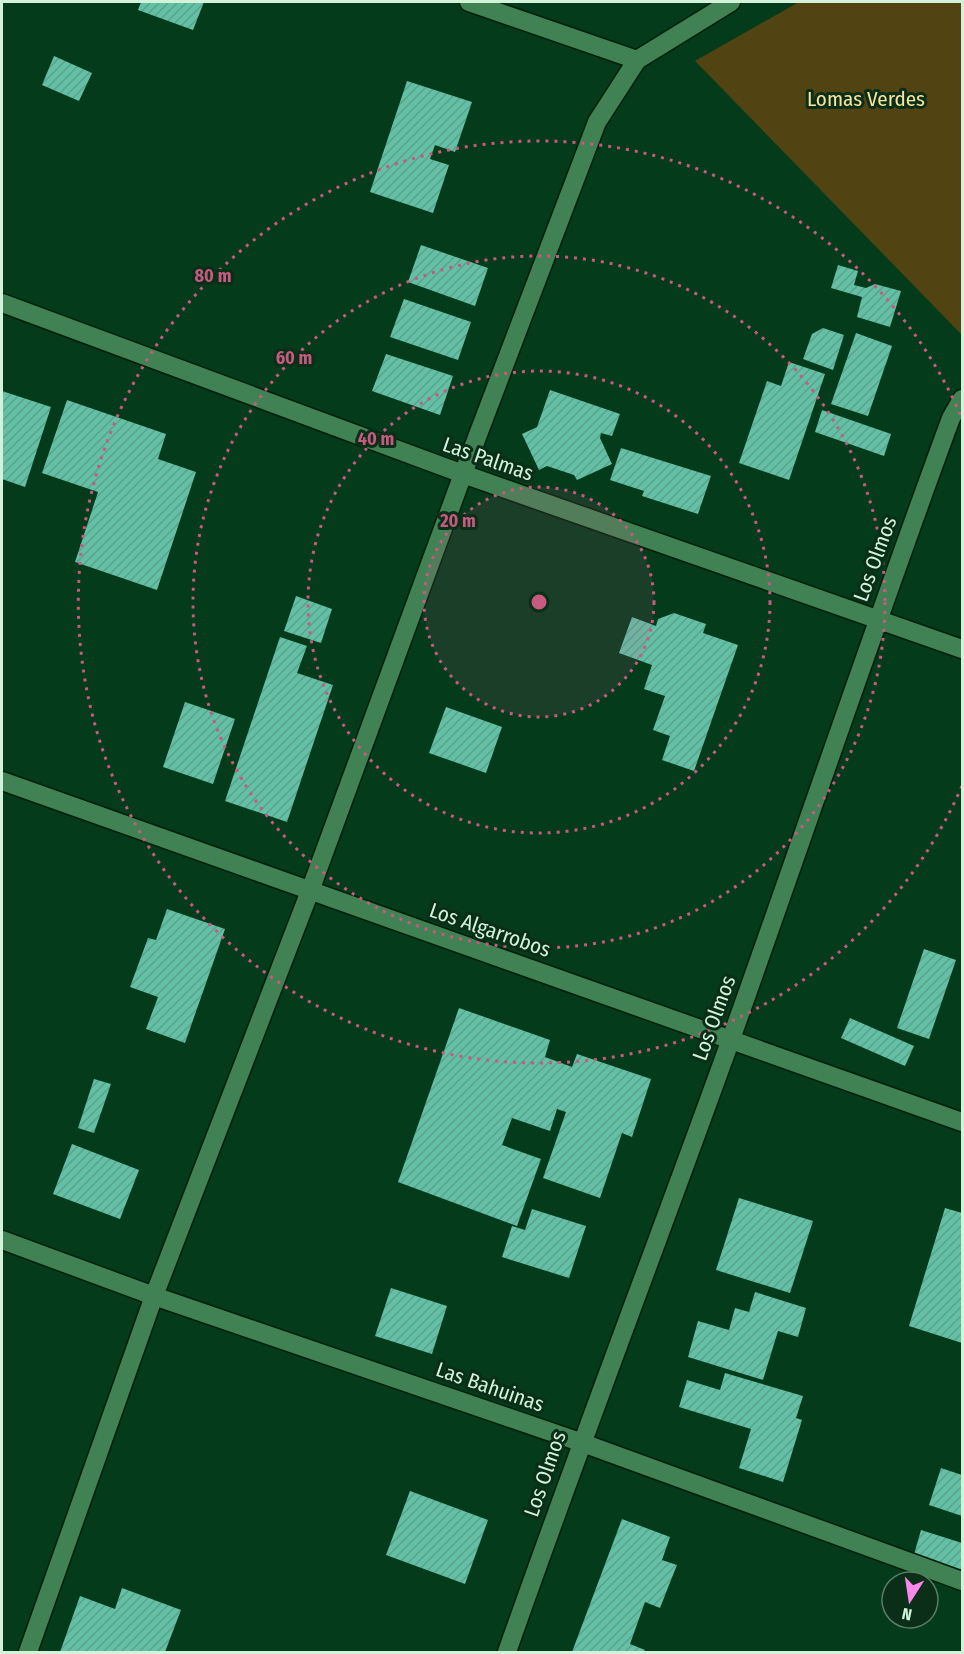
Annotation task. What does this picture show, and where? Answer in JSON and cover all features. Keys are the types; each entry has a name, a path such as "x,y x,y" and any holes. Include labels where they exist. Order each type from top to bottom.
{"street":[{"path":"469,2 637,60"},
{"path":"28,1653 154,1296 310,891 462,474 597,122 637,60 731,2"},
{"name":"Las Palmas","path":"2,303 462,474 877,617 963,649"},
{"name":"Los Olmos","path":"507,1653 580,1442 731,1040 877,617 951,418 963,399"},
{"name":"Los Algarrobos","path":"2,781 963,1122"},
{"name":"Las Bahuinas","path":"2,1240 154,1296 580,1442 963,1581"}],"green space":[{"name":"Lomas Verdes","path":"799,2 962,2 962,335 695,61"}],"building":[{"path":"141,2 204,2 193,30 138,10"},
{"path":"54,56 92,73 79,101 42,85"},
{"path":"407,81 472,102 455,152 435,145 430,159 449,165 433,213 370,192"},
{"path":"421,245 488,268 475,306 408,282"},
{"path":"838,265 858,271 854,285 866,288 875,284 901,291 890,327 857,317 862,297 831,288"},
{"path":"404,299 471,322 458,360 390,337"},
{"path":"823,328 844,335 833,370 803,359 812,334"},
{"path":"856,333 892,346 868,416 831,404"},
{"path":"386,354 453,376 440,415 372,391"},
{"path":"789,362 825,374 789,480 739,463 767,381 781,386"},
{"path":"550,390 620,414 612,436 601,433 600,438 612,464 577,480 574,475 547,466 539,470 522,434 537,427"},
{"path":"2,391 51,407 25,487 2,479"},
{"path":"67,400 166,434 158,459 196,472 157,590 75,562 98,492 42,473"},
{"path":"822,410 891,434 884,456 815,432"},
{"path":"621,448 711,476 698,514 642,496 644,491 610,480"},
{"path":"296,596 332,609 321,643 284,631"},
{"path":"674,613 706,624 703,633 738,645 694,771 662,760 670,736 653,730 665,696 644,689 652,665 619,653 632,617 656,626 658,619"},
{"path":"280,637 307,646 297,673 333,685 287,822 225,801"},
{"path":"185,702 235,719 213,784 163,767"},
{"path":"446,707 502,727 486,773 429,753"},
{"path":"167,909 225,929 185,1043 146,1029 158,997 130,987 148,938 156,940"},
{"path":"924,949 956,960 929,1039 897,1028"},
{"path":"459,1008 550,1040 545,1057 572,1067 577,1054 651,1079 632,1137 622,1133 600,1198 543,1178 566,1112 557,1109 550,1131 512,1118 502,1145 541,1159 517,1226 398,1182"},
{"path":"850,1018 914,1046 905,1066 841,1038"},
{"path":"94,1079 111,1084 94,1133 78,1128"},
{"path":"72,1144 139,1170 120,1219 53,1194"},
{"path":"739,1198 813,1221 790,1293 716,1270"},
{"path":"945,1208 962,1213 962,1343 909,1326"},
{"path":"532,1209 586,1226 569,1278 502,1257 512,1226 525,1230"},
{"path":"391,1288 447,1306 432,1354 375,1336"},
{"path":"755,1292 806,1308 798,1337 778,1331 763,1380 688,1357 698,1321 729,1330 735,1308 749,1312"},
{"path":"725,1373 803,1396 796,1418 802,1420 783,1482 739,1468 751,1429 679,1407 687,1380 720,1390"},
{"path":"941,1468 962,1475 962,1516 929,1505"},
{"path":"410,1491 488,1520 465,1584 386,1555"},
{"path":"622,1519 670,1537 662,1560 677,1565 660,1608 645,1602 630,1644 645,1650 644,1652 572,1652"},
{"path":"921,1530 962,1543 962,1573 913,1558"},
{"path":"122,1588 181,1610 165,1652 60,1652 80,1596 115,1609"}]}
